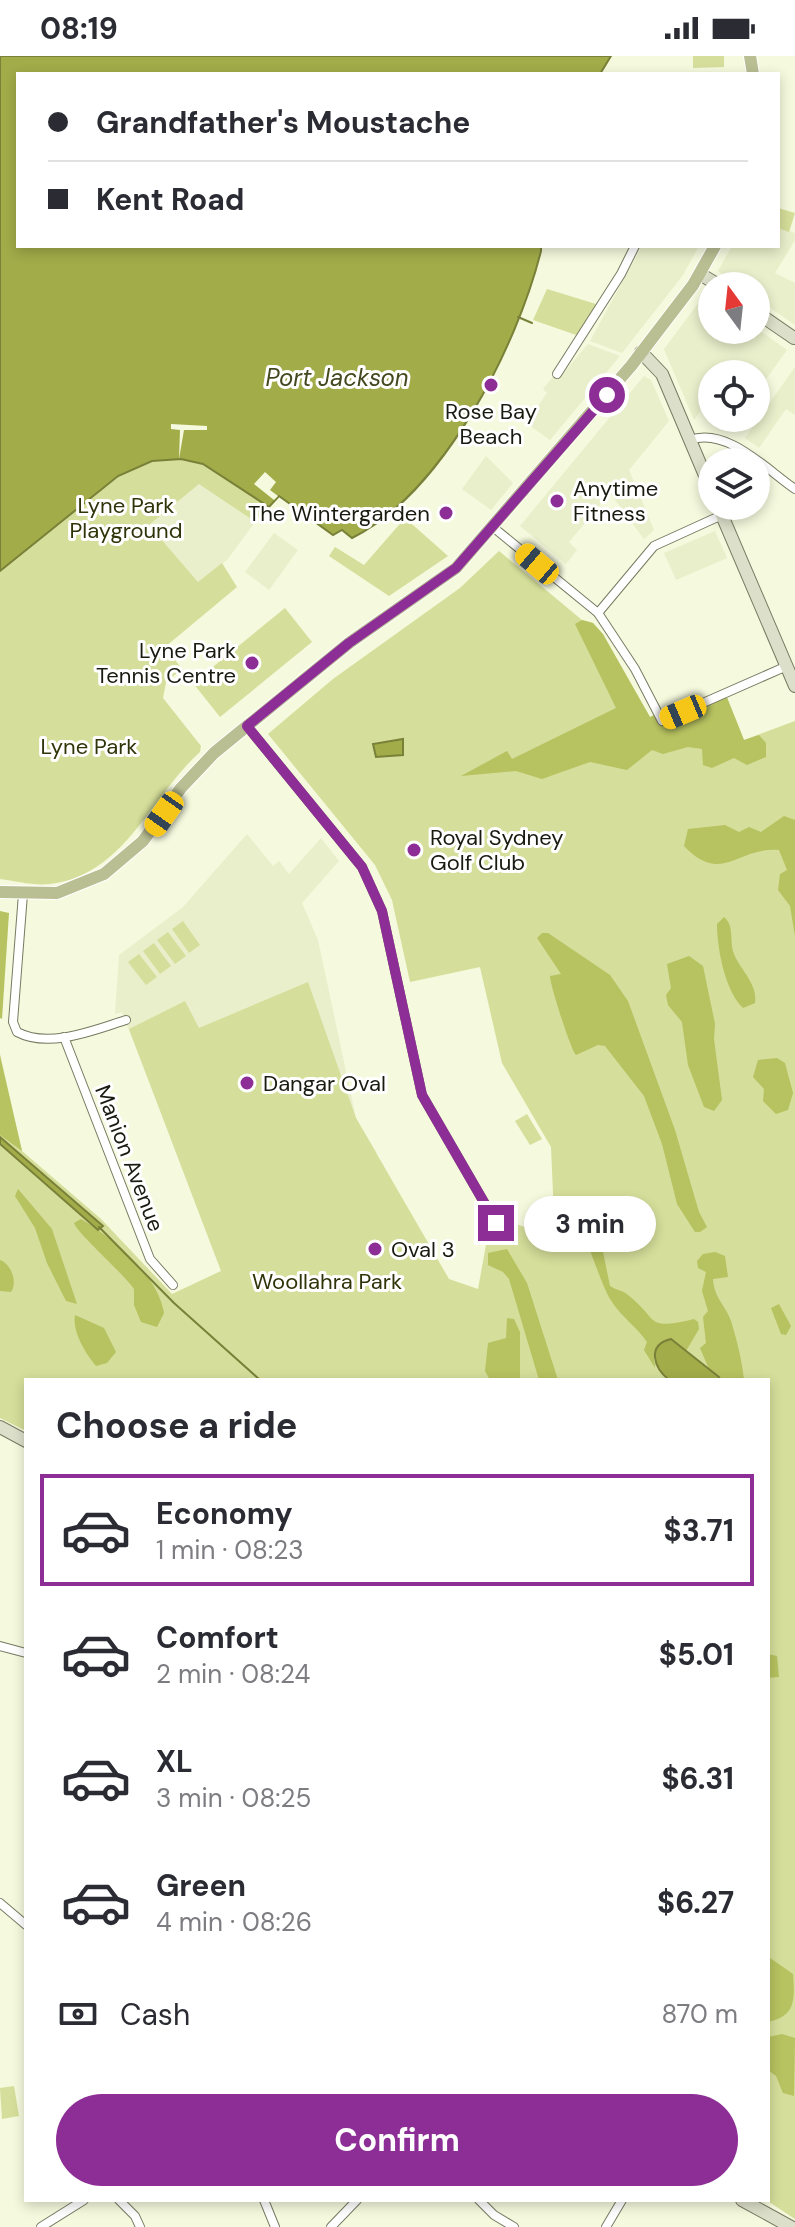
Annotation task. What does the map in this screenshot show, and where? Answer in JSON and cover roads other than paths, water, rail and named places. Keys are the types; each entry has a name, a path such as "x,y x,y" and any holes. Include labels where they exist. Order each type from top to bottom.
{"main road":[{"path":"701,272 714,248"},
{"path":"0,892 23,894 72,890 118,864 154,827 188,779 247,726 349,643 450,573 494,528 641,352 698,277"}],"street":[{"path":"557,374 621,274 634,248"},
{"path":"770,322 795,340"},
{"path":"641,352 662,374 698,459"},
{"path":"690,440 704,435 724,439 795,489"},
{"path":"598,613 654,546 703,520"},
{"path":"724,520 788,661 795,686"},
{"path":"494,528 598,613 635,669 662,721 788,661"},
{"path":"247,726 358,861 374,888 382,911 422,1095 496,1223"},
{"path":"23,894 13,1022 17,1032 64,1037 126,1020"},
{"name":"Manion Avenue","path":"64,1037 150,1259 173,1285"},
{"path":"0,1427 24,1440"},
{"path":"0,1646 24,1652"},
{"path":"0,1903 24,1923"},
{"path":"41,2227 81,2202"},
{"path":"121,2202 135,2216 140,2227"},
{"path":"265,2202 275,2227"},
{"path":"331,2227 355,2202"},
{"path":"481,2202 494,2215 514,2227"},
{"path":"606,2227 621,2202"},
{"path":"746,2202 791,2227"}],"water":[{"name":"Port Jackson","path":"0,56 611,56 601,72 16,72 16,248 541,248 541,251 514,330 472,414 417,488 385,517 352,538 342,530 333,535 279,496 269,507 203,464 181,459 152,461 118,476 0,571"},
{"path":"403,739 403,755 376,757 373,744"},
{"path":"0,1137 103,1226 98,1230 0,1144"},
{"path":"671,1339 719,1378 667,1378 659,1369 655,1357 655,1351"}],"waterway":[{"path":"518,317 532,323"},
{"path":"99,1227 174,1303 258,1378"}],"place":[{"name":"Rose Bay Beach","path":"491,385"},
{"name":"Anytime Fitness","path":"557,501"},
{"name":"The Wintergarden","path":"446,513"},
{"name":"Lyne Park Tennis Centre","path":"252,663"},
{"name":"Royal Sydney Golf Club","path":"414,850"},
{"name":"Dangar Oval","path":"247,1083"},
{"name":"Oval 3","path":"375,1249"}],"park label":[{"name":"Lyne Park Playground","path":"126,518"},
{"name":"Lyne Park","path":"89,746"},
{"name":"Woollahra Park","path":"327,1281"}]}
